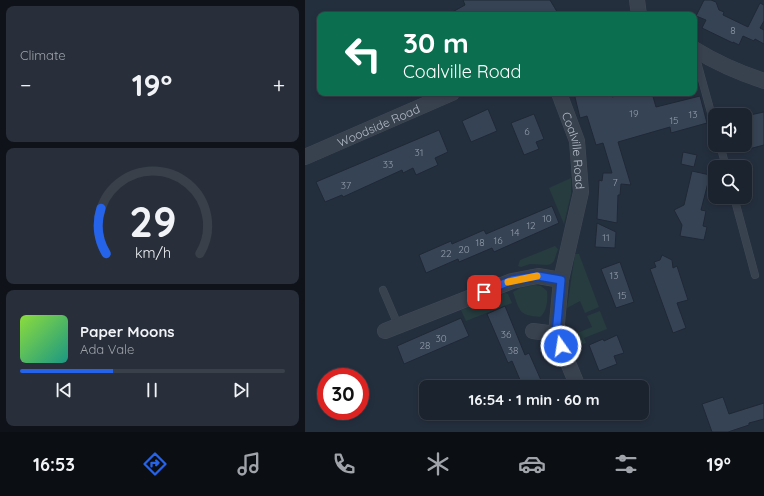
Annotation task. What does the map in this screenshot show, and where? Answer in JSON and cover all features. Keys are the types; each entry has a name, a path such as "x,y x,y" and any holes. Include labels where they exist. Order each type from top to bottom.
{"street":[{"path":"637,0 639,12"},
{"path":"697,52 764,81"},
{"name":"Woodside Road","path":"305,157 445,96"},
{"name":"Coalville Road","path":"560,96 577,141 581,192 561,280 556,334 575,380"},
{"path":"392,328 512,280 538,276 561,280"},
{"path":"533,331 556,334"}],"lane":[{"path":"697,61 710,108"},
{"path":"736,204 755,275"},
{"path":"383,290 392,328"}],"green space":[{"path":"571,178 571,194 564,224 549,188"},
{"path":"555,246 558,249 554,261 551,264 530,264 521,267 518,266 520,260"},
{"path":"575,254 579,254 599,307 585,313 580,301 567,308"},
{"path":"535,285 541,286 547,291 546,309 540,317 527,315 521,311 513,292 520,288"},
{"path":"505,293 508,294 512,303 466,321 461,310"},
{"path":"600,311 607,329 584,338 586,343 572,349 569,347 565,338 592,327 587,316"}],"building":[{"path":"463,0 550,0 557,12 452,12 465,5"},
{"path":"704,0 711,0 716,2 719,10 724,12 723,15 748,27 760,3 764,5 764,21 760,28 764,30 764,44 755,39 754,41 743,36 739,45 733,43 702,28 706,20 697,16"},
{"path":"575,96 653,96 656,107 700,96 707,123 671,133 670,127 618,142 631,185 621,184 620,195 618,195 617,223 597,219 599,180 602,181 603,173 612,173 603,143 596,145 587,116 580,118"},
{"path":"488,109 497,131 471,142 462,121"},
{"path":"764,112 764,145 752,148 752,115"},
{"path":"534,114 544,139 536,142 539,149 524,155 511,123"},
{"path":"439,130 448,152 435,158 438,165 416,175 413,168 403,173 402,170 343,197 342,195 325,202 316,182"},
{"path":"683,152 697,155 694,167 681,164"},
{"path":"692,171 708,175 708,183 701,210 706,211 703,226 707,227 704,240 680,236 682,225 674,210 684,205"},
{"path":"552,206 559,223 494,252 492,248 459,262 458,259 426,273 419,255 451,241 452,244 484,230 486,234"},
{"path":"597,223 616,232 615,248 595,247"},
{"path":"662,255 672,260 673,268 677,266 688,300 677,303 686,328 673,333 650,269 656,267 654,262 660,260"},
{"path":"620,262 634,302 616,308 601,269"},
{"path":"505,306 525,355 529,353 541,380 520,380 512,361 508,363 487,314"},
{"path":"461,318 469,336 404,364 397,346"},
{"path":"617,335 624,353 614,356 617,364 599,371 589,345 603,339 604,341"},
{"path":"723,397 729,414 764,403 764,419 749,423 749,425 728,432 712,432 702,404"}],"slow traffic":[{"path":"508,282 537,276"}],"route":[{"path":"484,292 512,280 538,276 561,280 556,334 561,346"}]}
